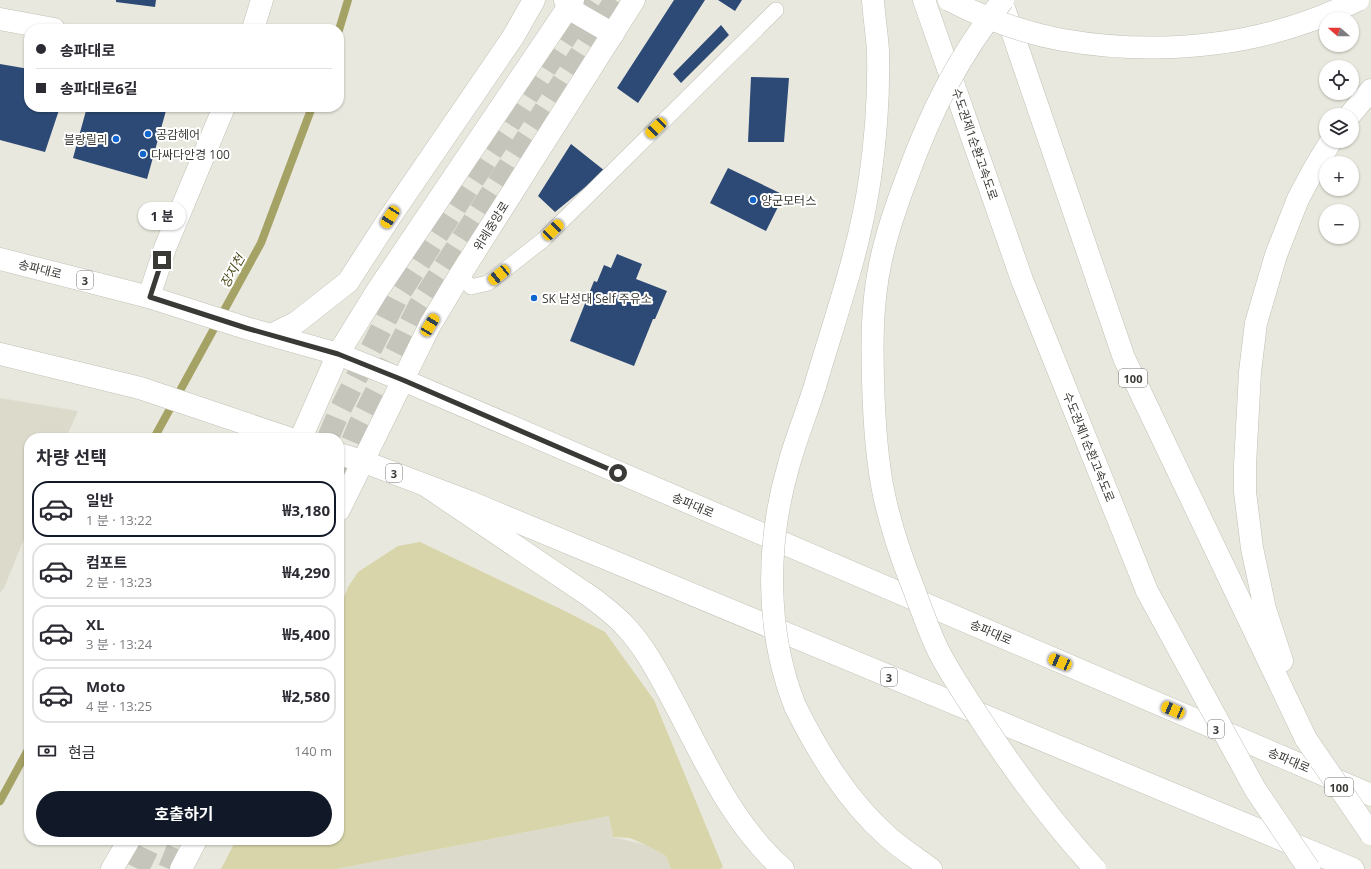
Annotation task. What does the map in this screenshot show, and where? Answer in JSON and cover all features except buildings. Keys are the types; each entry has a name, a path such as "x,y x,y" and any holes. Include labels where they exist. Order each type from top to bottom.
{"main road":[{"path":"255,24 262,0"},
{"path":"271,335 297,322 348,282 390,217 513,37 534,0"},
{"name":"위례중앙로","path":"344,499 430,325 460,274 634,0"},
{"path":"873,0 878,50 878,82 874,147 870,179 857,243 815,386 789,464 780,499 772,556 775,626 786,683 809,734 823,758 853,799 886,836 931,869"},
{"name":"수도권제1순환고속도로","path":"924,0 1022,280 1147,592 1255,789 1309,869"},
{"path":"949,0 982,15 1031,32 1094,44 1129,47 1200,45 1228,42 1286,29 1358,0"},
{"path":"1002,0 979,30 965,52 935,107 912,162 886,236 876,290 872,332 873,405 876,441 884,496 896,539 919,605 939,652 964,695 1008,761 1060,828 1095,869"},
{"name":"100","path":"1002,0 1124,358 1306,739 1371,834"},
{"path":"303,433 338,354 377,291 569,3 613,34"},
{"path":"0,19 27,24"},
{"path":"1356,108 1371,90"},
{"path":"159,300 166,248 222,112"},
{"path":"1306,739 1265,609 1252,548 1245,492 1247,405 1256,323 1276,255 1298,199 1327,148"},
{"name":"송파대로","path":"0,259 159,300 246,328 338,354 403,380 1371,795"},
{"path":"0,354 140,388 273,433"},
{"name":"3","path":"344,456 425,485 499,515 1353,869"},
{"path":"425,485 608,609 626,627 650,659 728,803 748,832 783,869"},
{"path":"112,869 126,845"},
{"path":"181,869 193,845"}],"lane":[{"path":"460,274 471,287 488,283 543,240 776,10"}],"shaded area":[{"path":"0,398 78,411 68,433 24,433 24,539 4,588 0,593"},
{"path":"420,542 569,613 605,632 654,700 723,867 720,869 671,869 666,856 630,838 613,837 609,816 336,869 221,869 233,845 344,845 344,597 348,587 358,572 398,546"},
{"path":"609,816 613,837 646,845 666,856 671,869 336,869"}],"waterway":[{"name":"장지천","path":"341,24 348,0"},
{"name":"장지천","path":"157,433 261,243 310,112"},
{"name":"장지천","path":"0,801 24,757"}],"tunnel":[{"path":"330,433 340,410 398,296 590,0"},
{"path":"344,460 359,425 419,306 615,0"},
{"path":"138,869 150,845"},
{"path":"169,869 179,845"}],"place":[{"name":"공감헤어","path":"148,134"},
{"name":"블랑릴리","path":"116,139"},
{"name":"다싸다안경 100","path":"143,154"},
{"name":"양군모터스","path":"753,200"},
{"name":"SK 남성대 Self 주유소","path":"534,298"}],"route":[{"path":"162,260 150,297 246,328 338,354 403,380 618,473"}]}
